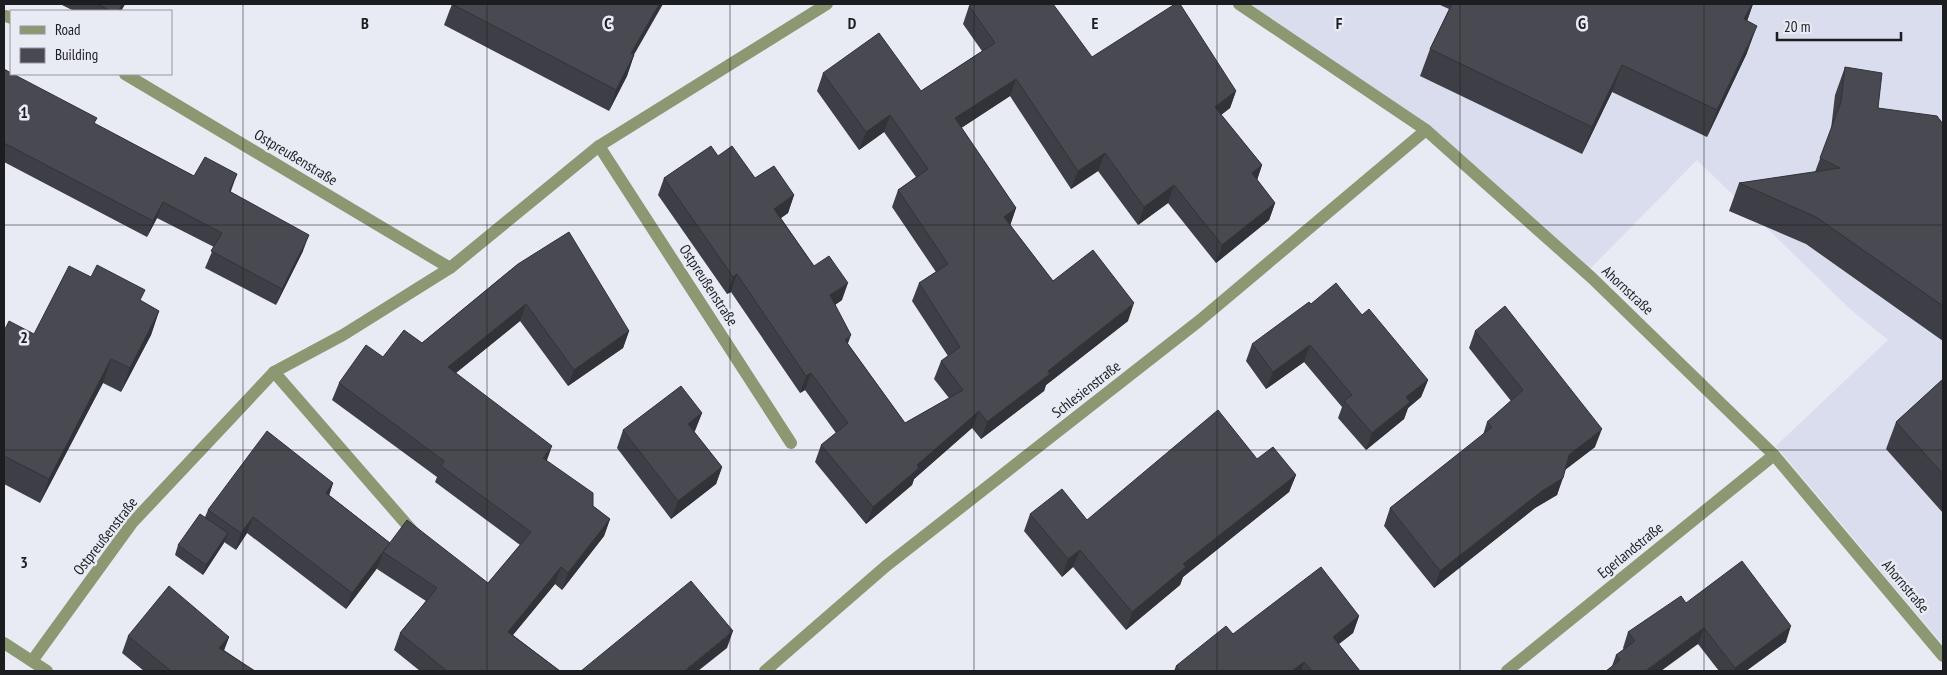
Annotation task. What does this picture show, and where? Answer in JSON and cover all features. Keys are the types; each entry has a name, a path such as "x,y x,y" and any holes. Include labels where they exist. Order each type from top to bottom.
{"street":[{"name":"Ostpreußenstraße","path":"32,661 132,523 274,372 343,335 450,268 599,146 827,4"},
{"name":"Ahornstraße","path":"1239,4 1426,130 1614,298 1774,455 1943,656"},
{"name":"Ostpreußenstraße","path":"127,75 450,268"},
{"name":"Schlesienstraße","path":"765,671 886,566 1199,320 1426,130"},
{"name":"Ostpreußenstraße","path":"599,146 792,442"},
{"path":"274,372 415,534"},
{"name":"Egerlandstraße","path":"1507,671 1774,455"},
{"path":"4,644 47,671"}],"shaded area":[{"path":"1250,4 1943,4 1943,645 1776,446 1888,340 1850,309 1697,160 1589,270 1431,127"}],"building":[{"path":"97,4 122,4 119,10 109,10"},
{"path":"452,4 659,4 631,53 634,55 616,90"},
{"path":"974,4 1053,4 1092,57 1175,4 1180,4 1236,91 1215,107 1262,165 1252,173 1275,203 1222,245 1174,185 1144,207 1105,153 1078,171 1016,79 955,118 1016,208 1004,217 1053,281 1093,250 1134,303 1048,371 1050,374 987,422 979,411 917,465 919,468 873,507 821,445 848,423 811,373 806,376 737,274 733,277 664,178 711,146 718,156 732,146 755,178 774,166 794,195 774,209 814,266 829,256 848,283 830,295 851,335 845,340 905,423 963,390 941,361 960,347 919,283 948,264 898,190 928,169 890,115 866,132 823,73 879,33 921,91 995,43 969,6"},
{"path":"1452,4 1752,4 1744,19 1757,26 1717,110 1622,65 1592,127 1430,49"},
{"path":"1845,67 1882,73 1878,108 1937,116 1943,124 1943,306 1816,217 1739,183 1840,168 1820,158 1841,102"},
{"path":"4,69 10,72 10,75 15,75 97,118 94,123 194,176 205,157 237,174 229,191 309,235 282,289 211,251 222,233 163,202 153,221 4,143"},
{"path":"569,232 629,331 574,370 526,304 448,367 552,446 543,458 593,493 593,506 610,519 568,573 561,567 508,632 560,671 447,671 400,633 437,588 383,552 407,520 488,583 531,532 441,466 444,461 339,383 366,345 383,357 404,330 422,343 518,264"},
{"path":"97,265 145,290 140,300 159,311 130,368 111,359 49,479 4,456 4,331 9,321 34,334 69,266 91,277"},
{"path":"1336,283 1362,315 1369,309 1428,380 1406,397 1410,402 1372,433 1344,401 1352,395 1310,345 1273,372 1252,344 1309,302 1311,304"},
{"path":"1505,306 1602,429 1569,455 1563,478 1542,491 1440,571 1390,508 1492,427 1487,422 1523,390 1475,331"},
{"path":"1943,379 1943,474 1896,422"},
{"path":"681,386 702,413 688,424 722,467 678,501 623,430"},
{"path":"1218,410 1257,459 1273,447 1296,475 1183,564 1186,567 1132,612 1080,550 1068,559 1030,514 1062,489 1087,520"},
{"path":"267,431 333,483 326,493 390,543 352,593 253,517 241,533 208,510"},
{"path":"200,514 228,533 206,565 178,545"},
{"path":"1742,561 1791,626 1735,668 1704,628 1645,671 1606,671 1620,660 1616,655 1635,641 1628,632 1681,596 1686,603"},
{"path":"1321,567 1359,616 1333,637 1360,671 1312,671 1304,662 1292,671 1180,671 1176,666 1226,626 1233,634"},
{"path":"691,581 733,631 684,671 581,671"},
{"path":"169,586 229,637 219,648 255,671 171,671 128,636"}]}
